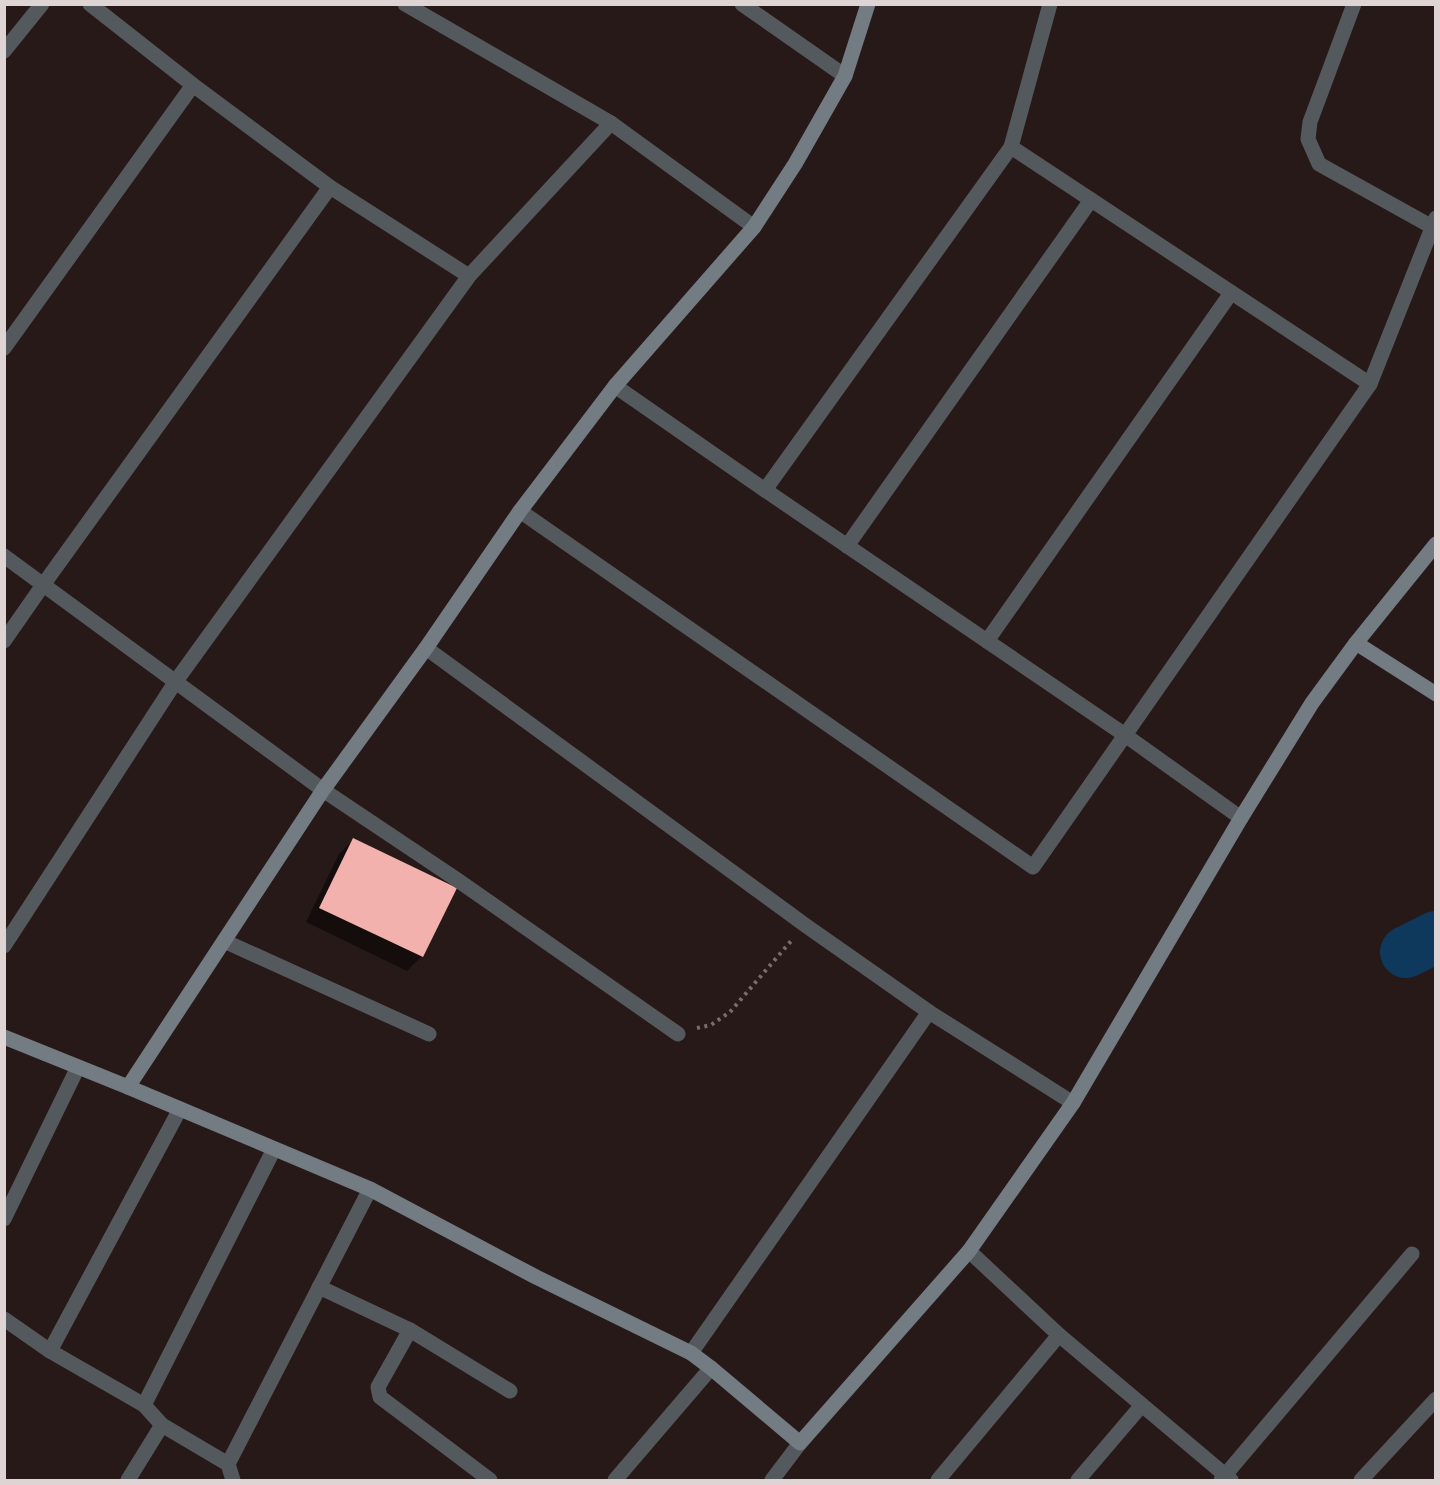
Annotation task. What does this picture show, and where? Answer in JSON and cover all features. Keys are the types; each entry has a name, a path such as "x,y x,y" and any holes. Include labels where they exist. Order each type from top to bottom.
{"street":[{"path":"4,51 42,4"},
{"path":"90,4 193,85 330,187 469,276"},
{"path":"405,4 611,123 754,227"},
{"path":"742,4 845,76"},
{"path":"128,1087 323,790 426,648 520,511 615,386 754,227 795,164 845,76 868,4"},
{"path":"765,490 1011,147 1050,4"},
{"path":"520,511 1033,867 1370,384 1434,225 1319,164 1308,139 1310,122 1354,4"},
{"path":"4,348 193,85"},
{"path":"4,946 176,681 469,276 611,123"},
{"path":"1011,147 1370,384"},
{"path":"4,641 330,187"},
{"path":"847,546 1091,200"},
{"path":"987,641 1231,293"},
{"path":"615,386 1125,735 1240,818"},
{"path":"772,1480 800,1443 969,1251 1073,1103 1240,818 1312,703 1356,643 1436,544"},
{"path":"4,556 323,790 456,879 678,1034"},
{"path":"1356,643 1436,694"},
{"path":"426,648 805,925 929,1012 1073,1103"},
{"path":"224,941 429,1034"},
{"path":"691,1353 929,1012"},
{"path":"4,1037 370,1189 536,1277 691,1353 800,1443"},
{"path":"4,1219 78,1066"},
{"path":"50,1351 180,1109"},
{"path":"144,1405 274,1149"},
{"path":"228,1464 370,1189"},
{"path":"969,1251 1059,1335 1226,1479 1412,1254"},
{"path":"319,1287 410,1330 510,1391"},
{"path":"4,1320 50,1351 144,1405 162,1425 228,1464 234,1480"},
{"path":"410,1330 378,1387 380,1397 490,1480"},
{"path":"938,1480 1059,1335"},
{"path":"615,1480 711,1368"},
{"path":"1361,1480 1436,1398"},
{"path":"1078,1480 1142,1405"},
{"path":"128,1480 162,1425"}],"path":[{"path":"678,1034 711,1024 730,1011 805,925"}],"building":[{"path":"353,838 457,888 423,957 319,908"}],"waterway":[{"path":"1406,952 1436,937"}]}
